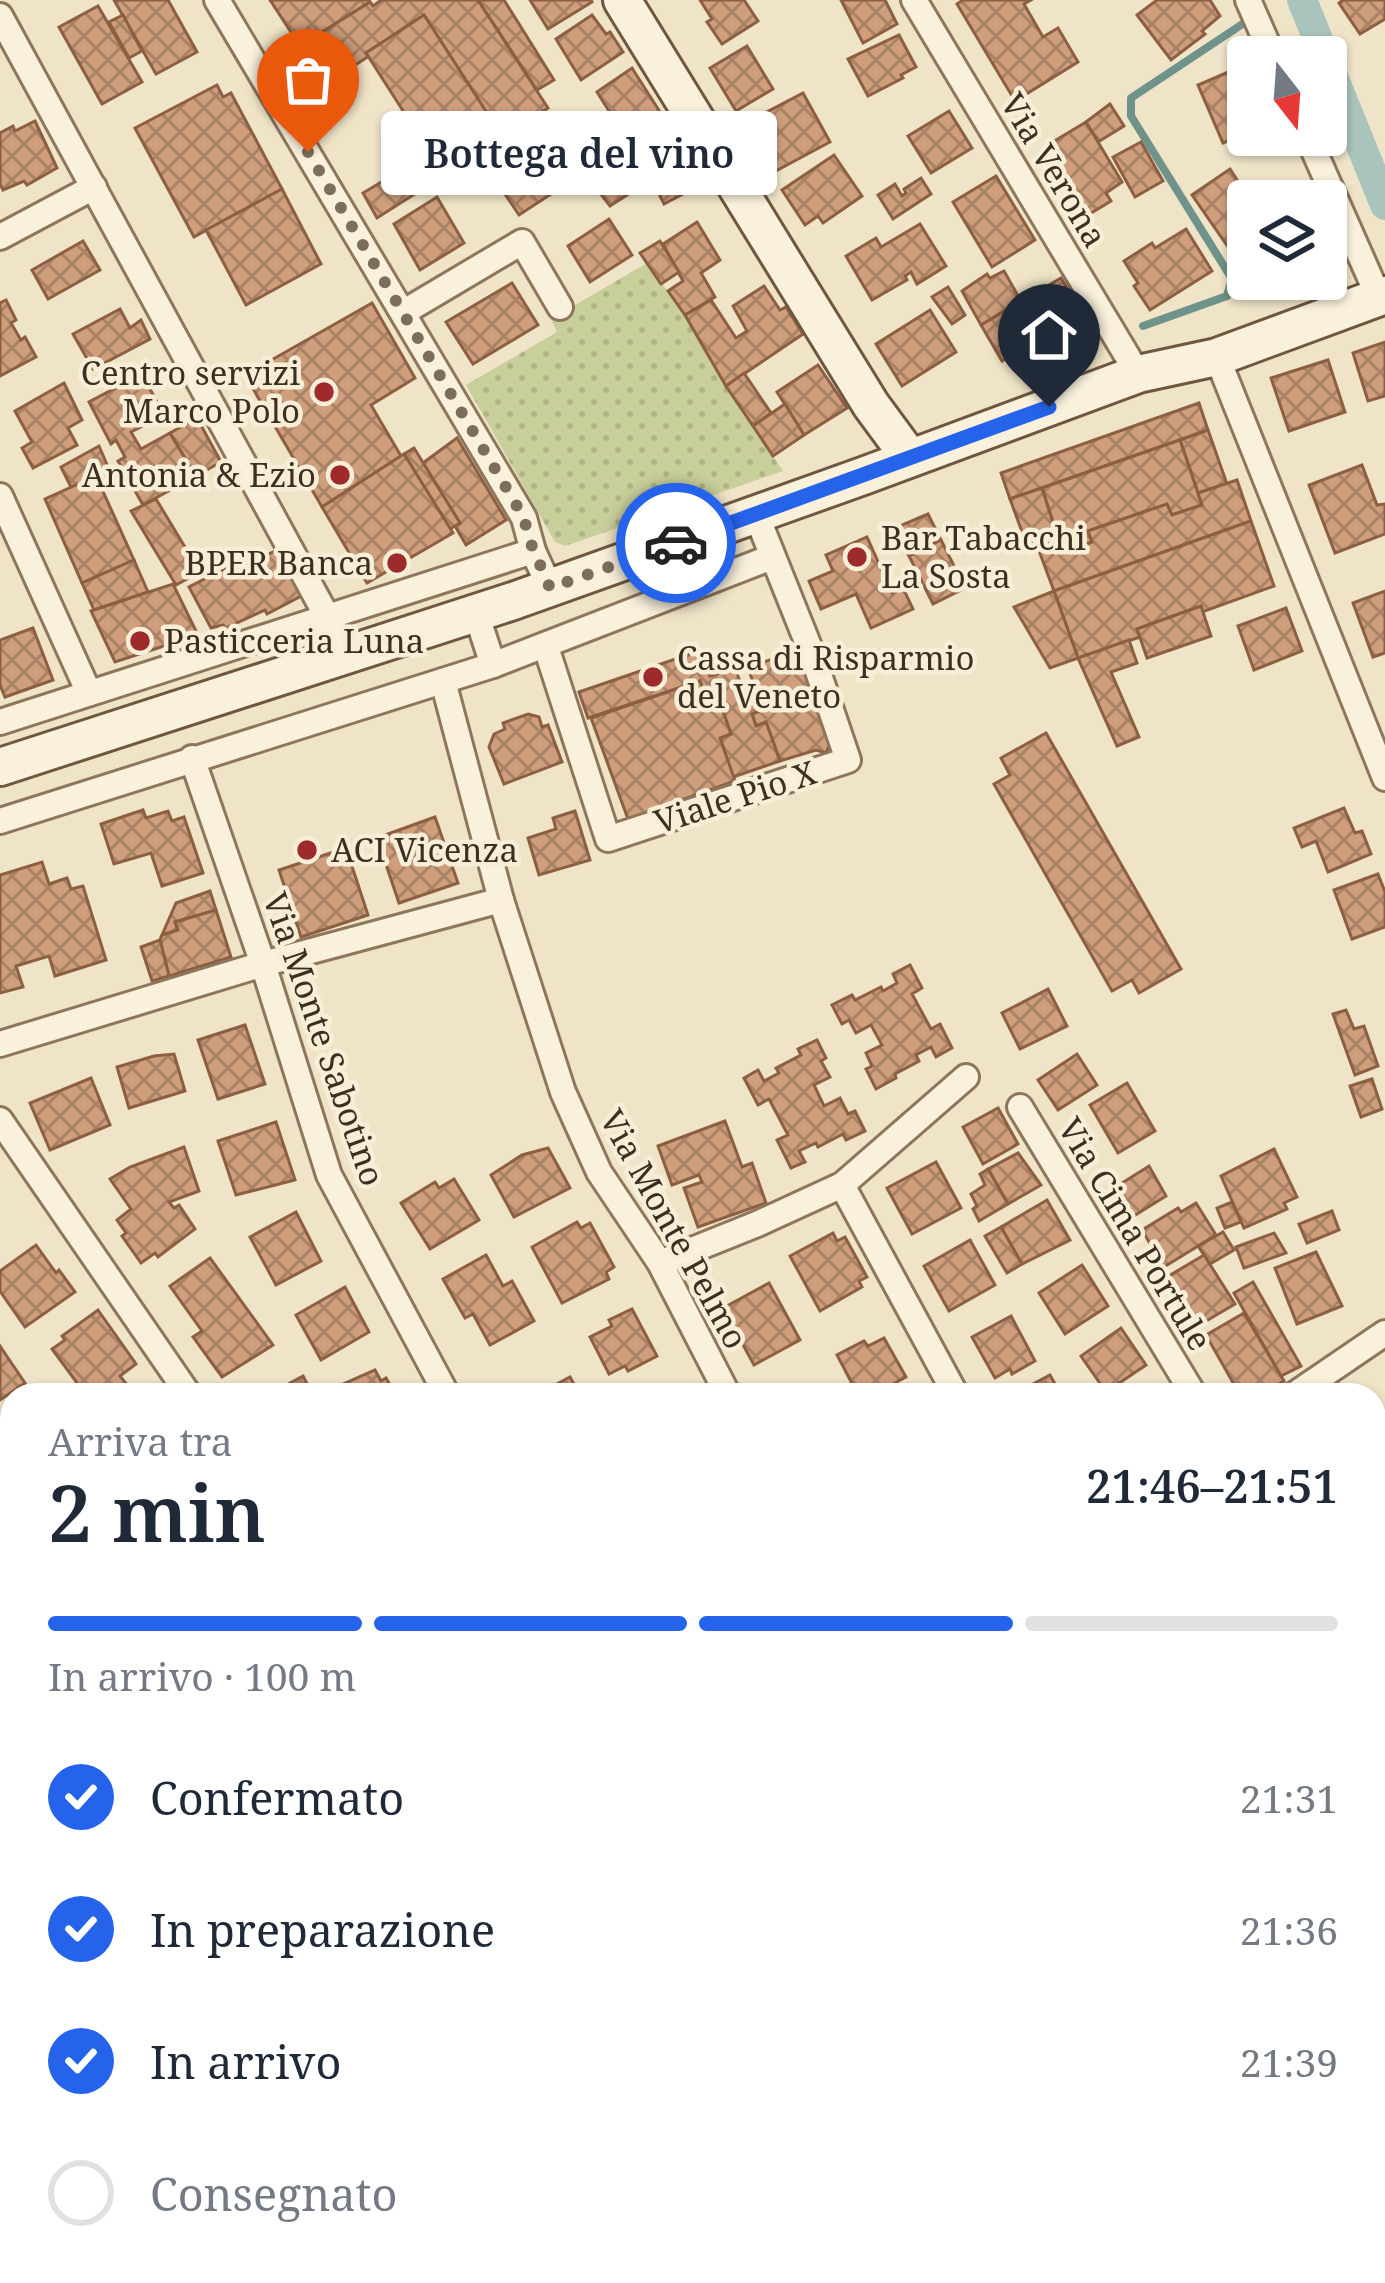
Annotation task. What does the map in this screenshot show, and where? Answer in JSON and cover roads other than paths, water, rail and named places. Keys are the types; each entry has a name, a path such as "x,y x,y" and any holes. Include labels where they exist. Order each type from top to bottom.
{"main road":[{"path":"622,0 872,405 910,458"},
{"path":"0,767 513,601 548,581 756,514 1138,374 1217,358 1382,297"}],"street":[{"path":"218,0 524,518 548,581"},
{"name":"Via Verona","path":"914,0 1138,374"},
{"path":"1248,0 1264,36"},
{"path":"0,16 348,655"},
{"path":"1317,156 1382,297"},
{"path":"0,237 94,187"},
{"path":"404,312 522,242 560,307"},
{"path":"1217,358 1385,778"},
{"path":"0,496 88,693"},
{"name":"Viale Pio X","path":"546,646 608,838 848,760 756,514"},
{"path":"524,518 548,581"},
{"path":"0,722 533,551"},
{"path":"0,821 493,665 772,557"},
{"path":"478,568 513,601"},
{"path":"476,613 493,665"},
{"name":"Via Monte Pelmo","path":"443,681 501,900 563,1092 599,1172 660,1263 722,1383"},
{"name":"Via Monte Sabotino","path":"192,758 329,1175 441,1383"},
{"path":"0,1045 263,964 501,900"},
{"path":"660,1263 842,1185 966,1077"},
{"name":"Via Cima Portule","path":"1020,1107 1187,1383"},
{"path":"0,1120 181,1383"},
{"path":"842,1185 949,1383"},
{"path":"1312,1383 1385,1333"}],"waterway":[{"path":"1302,0 1317,36"},
{"path":"1143,326 1227,296 1232,279 1131,116 1131,98 1244,23"},
{"path":"1347,111 1385,205"}],"place":[{"name":"Bottega del vino","path":"308,152"},
{"name":"Centro servizi Marco Polo","path":"324,392"},
{"name":"Antonia & Ezio","path":"340,475"},
{"name":"Bar Tabacchi La Sosta","path":"857,557"},
{"name":"BPER Banca","path":"397,563"},
{"name":"Pasticceria Luna","path":"140,641"},
{"name":"Cassa di Risparmio del Veneto","path":"653,677"},
{"name":"ACI Vicenza","path":"307,850"}]}
